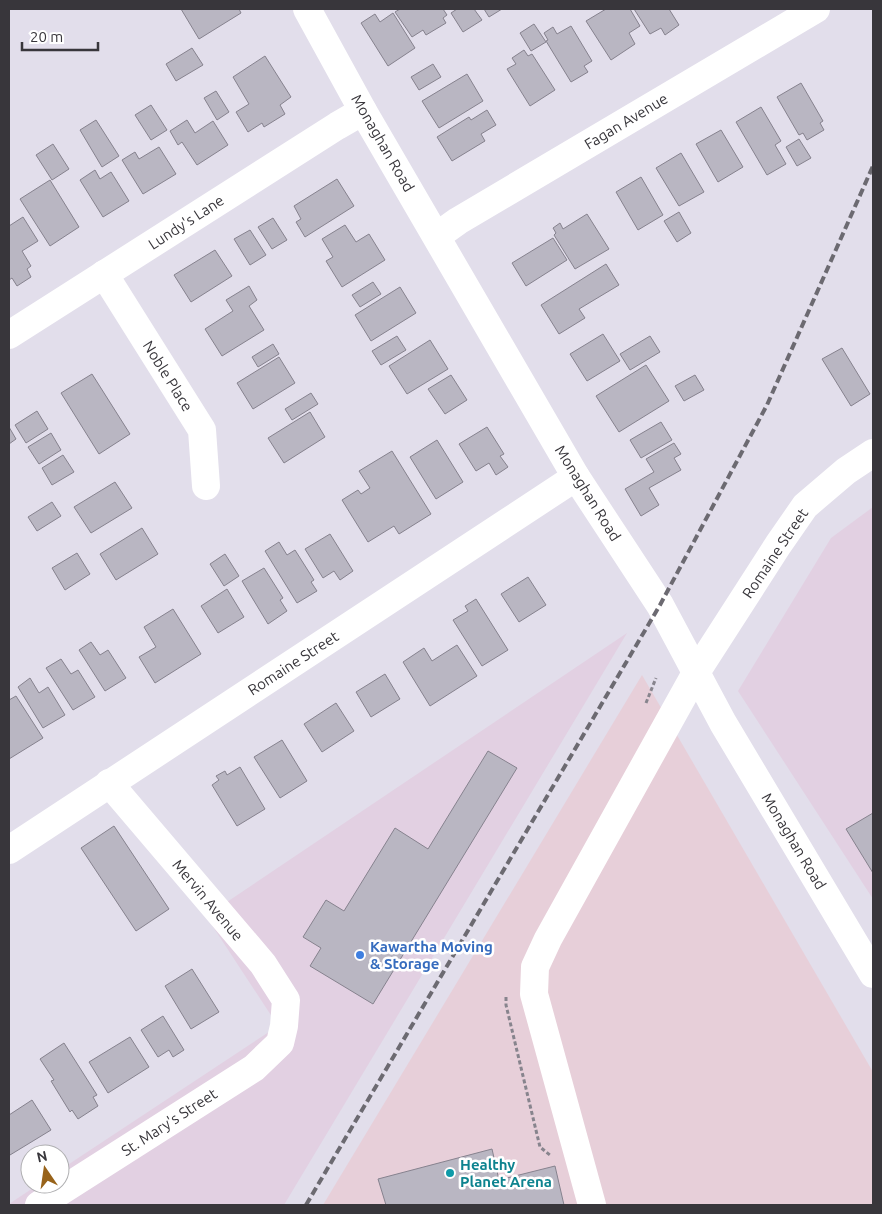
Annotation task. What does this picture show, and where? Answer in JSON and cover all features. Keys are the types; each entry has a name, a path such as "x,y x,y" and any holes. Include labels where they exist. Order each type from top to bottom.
{"street":[{"name":"Monaghan Road","path":"306,9 363,111 576,477 660,605 723,723 873,974"},
{"name":"Fagan Avenue","path":"437,236 467,216 816,9"},
{"name":"Lundy's Lane","path":"9,335 336,126 363,111"},
{"name":"Noble Place","path":"104,274 202,430 206,486"},
{"name":"Romaine Street","path":"592,1205 534,994 535,967 548,939 697,672 778,545 805,506 846,471 873,453"},
{"name":"Romaine Street","path":"9,850 576,477"},
{"name":"Mervin Avenue","path":"109,783 263,964 286,1000 284,1026"},
{"name":"St. Mary's Street","path":"39,1205 254,1068 280,1043 284,1026"}],"shaded area":[{"path":"873,507 873,899 738,691 831,538"},
{"path":"627,633 284,1205 9,1205 24,1194 70,1194 70,1163 278,1026 206,916"},
{"path":"642,675 873,1072 873,1205 323,1205"}],"building":[{"path":"181,9 239,9 241,13 199,39"},
{"path":"400,9 443,9 447,15 443,18 446,23 426,35 423,30 412,37 395,12"},
{"path":"457,9 474,9 482,20 463,32 451,13"},
{"path":"484,9 502,9 489,17"},
{"path":"606,9 630,9 640,26 629,33 635,44 611,60 586,21"},
{"path":"634,9 669,9 679,25 665,35 661,28 650,34"},
{"path":"393,13 415,48 388,66 361,23 375,14 380,22"},
{"path":"534,24 546,42 531,51 520,33"},
{"path":"571,26 592,61 584,66 588,72 571,82 546,41 548,40 544,33 553,27 557,34"},
{"path":"192,48 203,65 176,81 166,64"},
{"path":"524,50 528,56 532,54 555,90 530,106 507,69 516,64 512,58"},
{"path":"265,56 291,97 280,105 285,114 264,127 262,123 248,132 236,112 249,104 233,77"},
{"path":"433,64 441,77 419,90 411,77"},
{"path":"467,74 483,101 439,128 422,101"},
{"path":"801,83 823,121 820,123 824,130 807,140 803,133 799,135 777,97"},
{"path":"216,91 229,112 217,120 204,98"},
{"path":"151,105 167,130 151,140 135,115"},
{"path":"761,107 781,141 775,145 786,164 767,175 736,122"},
{"path":"487,110 496,125 481,134 485,141 452,161 437,137 469,117 471,120"},
{"path":"96,120 119,156 102,167 80,130"},
{"path":"187,120 195,133 213,121 228,145 197,165 182,142 178,145 170,131"},
{"path":"721,130 743,167 718,182 696,144"},
{"path":"799,139 811,158 797,166 786,147"},
{"path":"53,144 69,169 52,180 36,155"},
{"path":"159,147 176,174 143,194 122,160 135,152 139,159"},
{"path":"681,153 704,192 679,206 656,168"},
{"path":"95,170 100,179 111,172 129,201 103,217 80,180"},
{"path":"641,177 663,215 638,230 616,192"},
{"path":"337,179 354,206 305,237 296,222 301,219 294,206"},
{"path":"50,180 79,227 50,246 20,199"},
{"path":"679,212 691,233 677,242 664,221"},
{"path":"587,214 609,249 575,269 554,235 556,233 553,228 560,223 563,229"},
{"path":"23,217 38,241 22,251 31,266 27,269 31,277 17,286 12,278 9,280 9,226"},
{"path":"273,218 287,240 272,249 258,227"},
{"path":"345,225 356,242 369,234 385,260 342,287 326,261 333,257 322,239"},
{"path":"250,230 266,255 250,265 234,239"},
{"path":"553,238 567,260 526,286 512,263"},
{"path":"215,250 232,276 191,302 174,275"},
{"path":"606,264 619,285 579,309 585,318 559,334 541,305"},
{"path":"373,282 381,294 360,307 352,295"},
{"path":"249,286 257,300 249,306 264,330 222,356 205,329 233,311 226,300"},
{"path":"400,287 416,313 371,341 355,315"},
{"path":"603,334 620,361 587,381 570,354"},
{"path":"397,336 406,350 381,365 372,351"},
{"path":"650,336 660,352 630,370 620,354"},
{"path":"430,340 448,369 407,394 389,366"},
{"path":"273,344 279,354 258,367 252,357"},
{"path":"842,348 870,394 851,406 822,359"},
{"path":"279,357 295,383 253,409 237,383"},
{"path":"646,365 669,401 619,432 596,396"},
{"path":"92,374 130,434 99,454 61,393"},
{"path":"451,375 467,400 445,414 428,389"},
{"path":"695,375 704,390 684,401 675,386"},
{"path":"311,393 318,404 292,420 285,409"},
{"path":"37,411 48,429 26,443 15,425"},
{"path":"310,412 325,437 284,463 268,438"},
{"path":"661,422 672,440 641,458 630,440"},
{"path":"9,427 16,439 9,444"},
{"path":"487,427 504,454 500,456 508,467 496,475 489,463 476,471 459,444"},
{"path":"51,433 61,450 39,464 28,447"},
{"path":"437,440 463,482 436,499 410,457"},
{"path":"674,443 681,454 674,458 681,470 649,488 659,505 641,516 625,489 654,472 646,459"},
{"path":"392,451 431,514 399,534 394,526 368,542 342,500 358,490 361,494 370,488 359,471"},
{"path":"63,455 74,472 52,485 42,468"},
{"path":"115,482 132,508 91,533 74,507"},
{"path":"52,502 61,516 37,531 28,517"},
{"path":"142,528 158,554 116,580 100,554"},
{"path":"330,534 353,571 340,580 334,571 323,578 305,549"},
{"path":"279,542 287,555 295,550 314,580 311,582 317,591 297,603 265,551"},
{"path":"77,553 90,574 65,590 52,568"},
{"path":"225,554 239,576 224,586 210,564"},
{"path":"264,568 283,598 280,600 287,611 268,624 242,581"},
{"path":"528,577 546,605 519,622 501,594"},
{"path":"227,589 244,617 218,633 201,606"},
{"path":"476,599 508,650 482,666 453,620 468,611 465,606"},
{"path":"173,609 201,654 155,683 139,657 156,647 144,627"},
{"path":"91,642 100,655 108,650 126,678 105,691 79,650"},
{"path":"457,645 477,676 430,706 403,662 424,648 432,661"},
{"path":"61,659 71,674 78,670 95,697 73,710 46,668"},
{"path":"385,674 400,699 371,717 356,692"},
{"path":"30,678 39,693 48,687 65,715 43,728 18,687"},
{"path":"16,696 43,738 9,759 9,700"},
{"path":"336,703 354,731 322,752 304,724"},
{"path":"282,740 307,781 280,798 254,757"},
{"path":"488,751 517,768 373,1004 310,966 321,948 303,937 326,900 344,911 395,828 428,849"},
{"path":"240,767 265,809 237,826 212,785 219,780 216,776 225,771 227,775"},
{"path":"873,813 873,873 846,829"},
{"path":"114,826 169,909 136,931 81,848"},
{"path":"192,969 219,1012 191,1029 165,986"},
{"path":"163,1016 184,1050 173,1057 169,1050 158,1057 141,1030"},
{"path":"130,1037 149,1067 108,1093 89,1062"},
{"path":"64,1043 97,1095 93,1097 98,1106 78,1119 72,1110 70,1112 51,1081 54,1080 40,1059"},
{"path":"32,1100 51,1130 28,1144 20,1144 20,1149 10,1155 9,1115"},
{"name":"Healthy Planet Arena","path":"492,1149 499,1180 555,1166 564,1205 386,1205 378,1179"}],"railway":[{"path":"306,1205 660,605 767,405 873,166"}],"place":[{"name":"Kawartha Moving & Storage","path":"360,955"},
{"name":"Healthy Planet Arena","path":"450,1173"}]}
